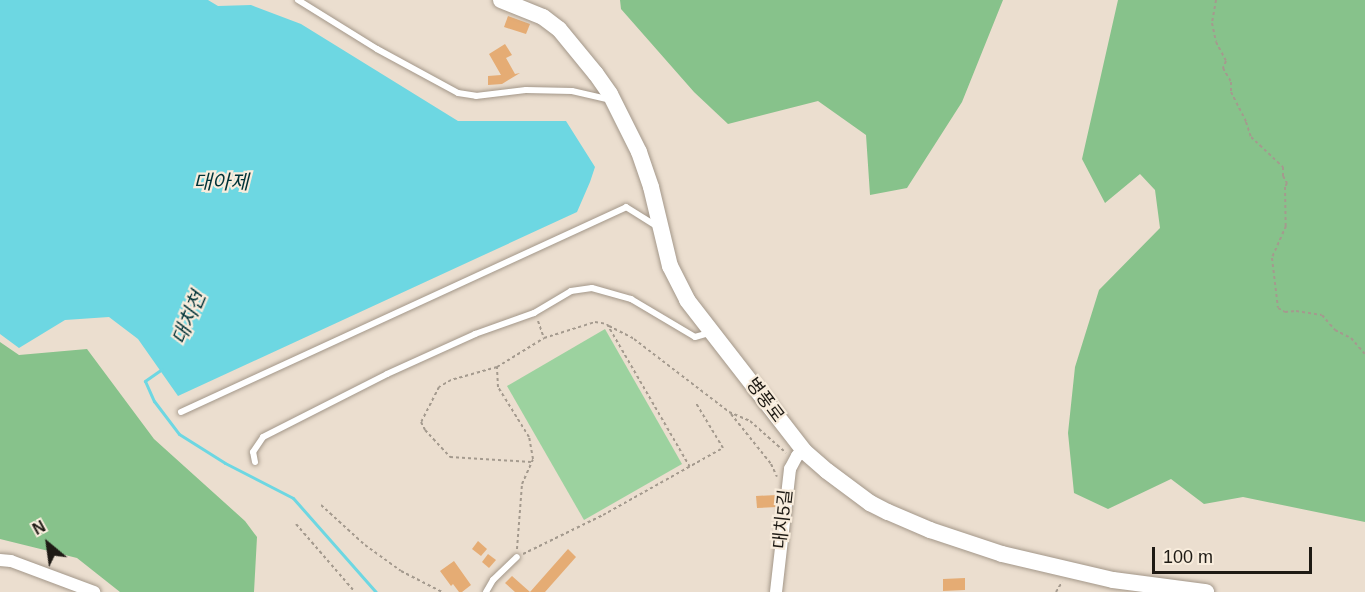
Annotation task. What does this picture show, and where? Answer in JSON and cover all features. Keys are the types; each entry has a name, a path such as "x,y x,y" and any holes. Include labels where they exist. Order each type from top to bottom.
{"main road":[{"name":"병풍로","path":"501,0 543,17 559,29 596,74 613,100 639,152 676,280 687,300 799,456 870,502 930,530 1002,554 1056,568 1113,580 1206,592"}],"street":[{"name":"대치5길","path":"776,592 785,496 790,469 799,456"},
{"path":"0,560 11,561 94,592"}],"lane":[{"path":"298,0 377,49 458,93 476,96 526,90 572,91 613,100"},
{"path":"181,412 626,207 661,229"},
{"path":"255,462 254,452 263,437 387,374 475,334 534,314 571,291 592,288 631,299 695,337 712,332"},
{"path":"486,592 493,580 517,556"}],"path":[{"path":"1215,0 1212,23 1216,42 1226,62 1223,68 1231,82 1231,93 1251,137 1283,167 1283,176 1287,183 1285,187 1286,226 1272,258 1278,308 1285,312 1317,313 1335,330 1351,338 1365,354"},
{"path":"534,314 544,338"},
{"path":"532,462 450,457 425,430 421,422 439,387 451,380 497,367 544,338 595,322 607,324 634,339 729,412 771,464 785,496"},
{"path":"607,324 690,467"},
{"path":"497,367 498,387 529,437 532,462 522,484 517,556 603,515 723,448 696,403"},
{"path":"729,412 750,421 799,456"},
{"path":"321,505 365,545 401,571 442,592"},
{"path":"296,524 355,592"}],"green space":[{"path":"620,0 1003,0 962,102 907,188 870,195 866,135 818,101 728,124 694,92 621,9"},
{"path":"1118,0 1365,0 1365,522 1243,497 1204,504 1171,479 1108,509 1074,493 1068,433 1075,367 1099,290 1160,228 1155,190 1140,174 1105,203 1082,159"},
{"path":"605,329 682,464 584,520 507,386"},
{"path":"0,342 19,355 87,349 154,439 245,521 257,537 254,592 120,592 77,558 0,539"}],"water":[{"name":"대아제","path":"0,0 208,0 218,6 251,5 301,24 458,121 566,121 595,167 577,212 178,396 138,339 109,317 65,320 19,348 0,334"}],"building":[{"path":"508,16 530,24 526,34 504,27"},
{"path":"505,44 512,55 506,58 515,74 520,73 502,84 488,85 488,76 501,75 489,54"},
{"path":"777,495 777,507 757,508 756,496"},
{"path":"478,541 487,549 481,556 472,549"},
{"path":"568,549 576,557 545,592 530,592"},
{"path":"488,554 496,560 489,568 482,562"},
{"path":"454,561 471,585 462,592 459,592 453,584 451,586 440,571"},
{"path":"512,576 530,592 515,592 505,583"},
{"path":"965,578 965,590 943,591 943,579"}],"waterway":[{"name":"대치천","path":"162,369 145,381 154,401 179,434 225,463 293,498 376,592"}]}
